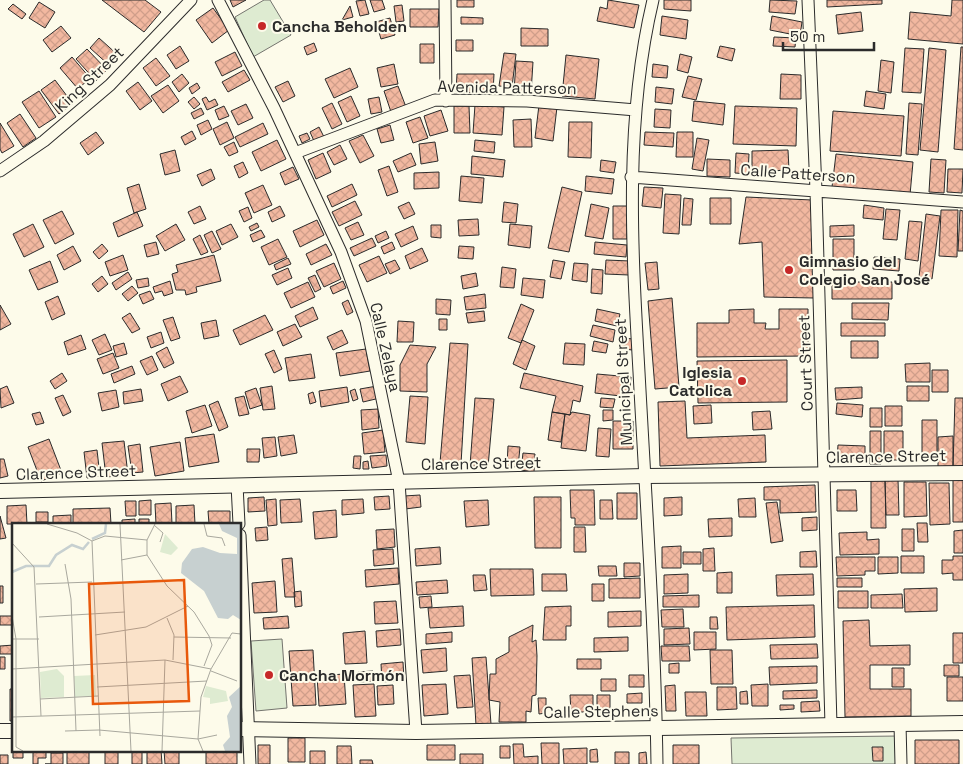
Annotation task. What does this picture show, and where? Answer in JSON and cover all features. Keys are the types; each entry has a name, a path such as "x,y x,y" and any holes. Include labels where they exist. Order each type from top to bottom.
{"street":[{"name":"King Street","path":"0,172 44,142 110,85 191,0"},
{"name":"Calle Zelaya","path":"218,0 295,153 341,252 366,321 399,482 416,732"},
{"path":"445,0 446,101"},
{"name":"Municipal Street","path":"653,0 643,53 636,110 631,178 632,258 645,476 657,764"},
{"name":"Court Street","path":"808,0 816,190 831,725"},
{"name":"Avenida Patterson","path":"295,153 435,100 527,101 636,110"},
{"name":"Calle Patterson","path":"631,178 963,202"},
{"name":"Clarence Street","path":"0,491 645,476 963,473"},
{"path":"237,485 239,523"},
{"path":"241,574 245,729 250,764"},
{"name":"Calle Stephens","path":"245,729 416,732 963,723"},
{"path":"900,724 901,764"}],"green space":[{"name":"Cancha Beholden","path":"264,0 270,0 291,35 253,57 235,17"},
{"name":"Cancha Mormón","path":"282,639 287,708 256,711 251,641"},
{"path":"899,736 899,764 732,764 731,738"}],"building":[{"path":"102,0 145,0 161,12 144,32"},
{"path":"230,0 246,0 233,7"},
{"path":"365,0 369,14 360,16 356,1"},
{"path":"370,0 382,0 385,9 374,12"},
{"path":"457,0 474,0 474,7 457,7"},
{"path":"608,0 639,5 634,28 597,21 600,7 607,9"},
{"path":"664,0 691,0 691,11 664,9"},
{"path":"770,0 797,1 795,14 769,12"},
{"path":"827,0 882,0 882,4 827,7"},
{"path":"952,0 963,0 963,44 908,39 910,12 951,16"},
{"path":"39,2 55,12 45,28 29,18"},
{"path":"13,4 26,14 22,19 8,9"},
{"path":"402,5 404,21 396,22 394,6"},
{"path":"350,6 353,17 342,20"},
{"path":"213,8 229,30 212,43 196,20"},
{"path":"410,9 439,9 438,27 410,27"},
{"path":"861,12 863,31 838,34 836,15"},
{"path":"662,16 688,20 686,39 660,35"},
{"path":"772,16 802,22 800,36 770,30"},
{"path":"461,17 483,18 483,24 461,24"},
{"path":"390,18 395,35 381,39 376,22"},
{"path":"61,26 71,38 52,52 43,40"},
{"path":"521,28 548,29 548,46 521,46"},
{"path":"774,37 796,38 795,47 773,46"},
{"path":"99,38 119,56 110,66 90,48"},
{"path":"456,40 473,40 473,51 456,51"},
{"path":"314,43 317,51 307,55 304,47"},
{"path":"420,44 434,44 434,63 420,63"},
{"path":"180,46 189,61 176,69 167,55"},
{"path":"720,46 735,49 732,61 717,57"},
{"path":"961,47 963,47 963,150 954,149"},
{"path":"905,48 924,49 921,93 902,92"},
{"path":"929,48 946,50 938,152 920,150"},
{"path":"87,49 107,70 96,81 76,59"},
{"path":"235,52 242,66 222,76 215,62"},
{"path":"504,53 516,54 512,87 499,86"},
{"path":"680,54 692,57 688,73 677,70"},
{"path":"566,55 599,59 595,99 562,96"},
{"path":"72,57 90,78 78,89 60,68"},
{"path":"156,58 170,76 156,86 143,68"},
{"path":"881,60 894,62 891,93 878,91"},
{"path":"516,61 533,62 531,93 514,92"},
{"path":"394,64 398,84 381,87 377,68"},
{"path":"653,64 668,66 667,78 652,77"},
{"path":"350,68 358,87 334,98 325,79"},
{"path":"244,70 250,80 228,92 222,82"},
{"path":"182,74 189,83 179,92 172,82"},
{"path":"457,74 494,74 493,93 456,92"},
{"path":"781,74 801,75 801,99 780,99"},
{"path":"688,76 702,79 696,100 682,97"},
{"path":"55,80 73,104 59,114 41,90"},
{"path":"288,81 295,96 283,102 275,87"},
{"path":"138,82 152,101 140,110 126,91"},
{"path":"197,83 200,88 192,94 189,88"},
{"path":"168,85 179,101 163,113 151,96"},
{"path":"398,86 406,107 391,112 384,91"},
{"path":"656,87 674,89 672,104 655,102"},
{"path":"39,91 56,117 39,128 22,102"},
{"path":"866,91 886,94 884,109 864,106"},
{"path":"351,96 360,116 347,122 338,102"},
{"path":"194,97 200,104 194,109 188,102"},
{"path":"206,97 209,102 215,99 218,105 207,110 202,99"},
{"path":"379,97 382,112 371,114 368,99"},
{"path":"694,101 725,104 723,125 692,121"},
{"path":"332,103 342,124 332,129 322,108"},
{"path":"909,103 922,104 918,155 906,154"},
{"path":"246,104 253,118 238,125 231,111"},
{"path":"475,105 504,107 502,135 473,133"},
{"path":"539,105 557,107 553,141 535,138"},
{"path":"224,106 229,116 219,120 215,110"},
{"path":"454,106 469,106 470,133 454,133"},
{"path":"735,106 797,108 796,146 733,144"},
{"path":"201,108 204,114 194,119 191,113"},
{"path":"655,109 671,110 670,128 654,127"},
{"path":"441,110 448,131 430,136 424,116"},
{"path":"833,111 904,116 901,156 830,151"},
{"path":"20,114 36,138 23,147 7,123"},
{"path":"420,117 428,138 413,143 406,122"},
{"path":"531,119 532,147 514,147 513,120"},
{"path":"208,120 212,129 201,135 197,125"},
{"path":"227,122 234,138 220,145 213,129"},
{"path":"569,122 592,122 591,158 568,157"},
{"path":"0,123 14,146 2,153 0,149"},
{"path":"263,123 268,134 240,147 235,137"},
{"path":"390,125 394,140 381,143 377,129"},
{"path":"319,127 324,137 314,141 310,132"},
{"path":"192,131 196,139 185,145 181,137"},
{"path":"96,132 104,143 88,155 80,143"},
{"path":"645,132 674,133 673,147 644,145"},
{"path":"677,132 693,132 693,157 676,157"},
{"path":"307,133 310,139 302,143 299,136"},
{"path":"363,135 374,156 360,163 349,141"},
{"path":"697,138 709,140 703,171 692,169"},
{"path":"277,140 286,159 261,171 252,152"},
{"path":"475,140 495,142 494,153 474,151"},
{"path":"234,142 238,152 229,156 224,147"},
{"path":"435,142 438,161 421,164 419,144"},
{"path":"340,145 347,159 334,165 327,152"},
{"path":"175,150 180,171 165,175 160,154"},
{"path":"788,150 789,170 752,172 752,151"},
{"path":"323,153 331,172 316,179 308,160"},
{"path":"411,153 416,165 398,172 393,161"},
{"path":"736,153 749,154 748,174 735,173"},
{"path":"836,154 913,162 910,195 832,187"},
{"path":"472,156 505,160 503,177 471,174"},
{"path":"707,159 730,160 730,177 707,176"},
{"path":"931,159 946,160 944,193 929,192"},
{"path":"601,160 616,162 614,173 600,171"},
{"path":"243,162 248,173 239,178 234,166"},
{"path":"389,166 398,192 387,196 378,170"},
{"path":"293,167 299,179 285,185 280,173"},
{"path":"211,169 215,179 202,186 197,175"},
{"path":"948,169 963,169 962,193 947,192"},
{"path":"439,172 439,188 414,189 414,173"},
{"path":"461,176 484,178 482,203 459,201"},
{"path":"586,176 614,179 612,194 585,191"},
{"path":"139,184 146,209 134,213 127,188"},
{"path":"352,184 357,195 332,207 327,196"},
{"path":"263,185 272,205 254,213 245,193"},
{"path":"562,187 582,192 569,252 548,248"},
{"path":"644,187 663,188 661,208 642,206"},
{"path":"665,194 681,195 679,234 663,233"},
{"name":"Gimnasio del Colegio San José","path":"746,197 812,200 814,298 764,297 762,242 739,244"},
{"path":"684,198 693,199 691,225 682,225"},
{"path":"710,198 731,198 731,224 710,224"},
{"path":"355,201 362,215 339,226 332,212"},
{"path":"409,202 415,214 404,219 398,207"},
{"path":"504,202 518,204 516,223 502,222"},
{"path":"591,204 609,208 603,239 585,236"},
{"path":"864,205 884,208 883,220 863,218"},
{"path":"200,206 206,219 194,224 188,212"},
{"path":"280,206 285,216 272,222 268,212"},
{"path":"613,206 627,206 627,239 613,239"},
{"path":"248,207 252,218 244,222 239,211"},
{"path":"886,209 900,210 897,240 883,239"},
{"path":"941,210 958,210 957,257 939,256"},
{"path":"960,210 963,211 963,251 958,251"},
{"path":"62,211 74,234 55,244 43,220"},
{"path":"137,212 143,226 118,237 113,223"},
{"path":"926,214 940,216 932,279 919,277"},
{"path":"478,219 479,235 459,236 458,220"},
{"path":"317,220 324,235 300,247 293,231"},
{"path":"909,221 922,222 918,261 905,259"},
{"path":"358,222 364,235 351,240 345,228"},
{"path":"257,223 259,227 251,231 249,227"},
{"path":"33,224 44,247 24,257 13,234"},
{"path":"176,224 185,240 165,251 156,236"},
{"path":"231,224 238,237 222,245 216,231"},
{"path":"510,224 532,226 530,248 508,245"},
{"path":"431,225 441,225 441,238 431,237"},
{"path":"854,225 854,236 830,237 830,226"},
{"path":"413,226 418,239 401,247 395,234"},
{"path":"261,230 265,237 253,242 250,235"},
{"path":"212,231 221,249 212,253 204,235"},
{"path":"386,231 389,238 378,243 375,236"},
{"path":"200,235 208,252 201,255 193,239"},
{"path":"372,238 376,246 354,256 350,248"},
{"path":"278,239 287,257 269,265 261,247"},
{"path":"833,239 854,239 854,270 833,270"},
{"path":"156,242 159,254 147,257 144,245"},
{"path":"392,242 395,249 384,254 381,247"},
{"path":"595,242 627,245 626,257 594,254"},
{"path":"102,244 108,251 99,259 93,252"},
{"path":"326,244 332,255 311,265 306,254"},
{"path":"73,246 81,261 64,270 57,255"},
{"path":"459,246 474,247 473,259 458,258"},
{"path":"422,248 428,261 410,269 405,256"},
{"path":"123,255 128,270 110,276 105,262"},
{"path":"214,255 221,281 196,287 197,292 186,295 185,290 176,290 172,274 178,272 176,265"},
{"path":"379,256 387,273 367,282 359,265"},
{"path":"874,257 900,259 899,271 873,269"},
{"path":"288,258 291,264 276,270 274,265"},
{"path":"395,260 400,269 390,274 385,264"},
{"path":"553,260 565,262 561,279 550,277"},
{"path":"606,260 630,261 629,275 605,274"},
{"path":"50,261 58,282 38,290 29,270"},
{"path":"657,262 659,289 648,290 645,263"},
{"path":"334,263 341,279 324,287 316,271"},
{"path":"574,263 588,264 587,282 572,280"},
{"path":"502,267 516,269 514,288 500,287"},
{"path":"288,268 292,278 277,285 272,275"},
{"path":"592,269 603,270 602,294 591,293"},
{"path":"128,272 132,279 116,290 112,283"},
{"path":"476,273 478,286 463,289 461,276"},
{"path":"315,275 321,289 315,292 308,278"},
{"path":"102,276 108,284 98,292 92,284"},
{"path":"148,278 149,286 138,288 136,280"},
{"path":"523,278 545,280 543,298 521,295"},
{"path":"170,281 173,293 164,296 162,291 155,293 153,287"},
{"path":"343,281 346,288 333,294 330,287"},
{"path":"308,282 315,297 291,308 284,293"},
{"path":"832,282 892,282 892,299 832,299"},
{"path":"132,286 138,293 128,301 122,294"},
{"path":"150,291 154,299 143,304 139,295"},
{"path":"485,294 486,308 466,310 464,297"},
{"path":"58,296 65,314 52,320 45,302"},
{"path":"672,298 679,387 655,389 648,301"},
{"path":"436,299 451,300 450,315 436,314"},
{"path":"348,300 353,312 347,315 342,303"},
{"path":"852,303 889,303 888,320 852,319"},
{"path":"521,304 534,310 521,343 508,338"},
{"path":"0,305 11,324 0,330"},
{"path":"313,307 318,319 300,327 295,316"},
{"path":"597,309 620,314 617,326 595,321"},
{"path":"754,309 754,323 766,323 765,329 779,329 779,309 808,309 808,356 697,357 697,323 729,323 729,310"},
{"path":"484,311 485,321 468,323 466,313"},
{"path":"130,313 140,329 132,333 122,318"},
{"path":"265,315 273,330 240,345 233,330"},
{"path":"173,317 180,338 171,341 163,320"},
{"path":"439,319 447,319 447,330 439,330"},
{"path":"216,320 219,336 204,339 201,323"},
{"path":"398,321 414,322 413,342 397,342"},
{"path":"841,323 885,323 885,336 841,336"},
{"path":"295,324 302,337 283,346 277,332"},
{"path":"593,325 615,330 613,342 590,336"},
{"path":"342,330 348,343 333,350 327,337"},
{"path":"161,332 164,343 151,348 147,337"},
{"path":"105,334 112,350 99,355 92,340"},
{"path":"81,335 86,349 68,355 64,342"},
{"path":"622,338 634,339 633,350 621,349"},
{"path":"522,340 535,346 526,370 513,364"},
{"path":"594,341 608,344 606,353 592,351"},
{"path":"851,341 878,341 878,358 851,358"},
{"path":"124,343 127,354 116,357 113,346"},
{"path":"450,343 468,344 461,464 440,463"},
{"path":"565,343 585,344 584,365 563,364"},
{"path":"410,345 436,347 427,364 427,392 400,391 400,365"},
{"path":"167,347 174,363 164,368 156,353"},
{"path":"366,349 370,371 340,376 336,353"},
{"path":"274,350 282,369 274,373 265,354"},
{"path":"113,353 119,368 103,374 97,359"},
{"path":"311,354 315,378 289,381 285,358"},
{"path":"152,356 158,370 147,375 140,361"},
{"name":"Iglesia Catolica","path":"787,360 787,402 698,403 697,361"},
{"path":"930,363 930,382 906,382 905,364"},
{"path":"132,366 135,374 114,383 111,374"},
{"path":"932,370 948,370 948,392 932,392"},
{"path":"62,373 67,381 55,389 50,381"},
{"path":"524,373 583,386 580,402 573,400 570,415 552,412 556,396 520,388"},
{"path":"597,374 631,377 629,397 595,393"},
{"path":"180,376 188,392 168,401 161,384"},
{"path":"7,386 14,403 1,408 0,389"},
{"path":"272,386 275,409 263,410 260,388"},
{"path":"377,386 380,398 363,402 360,389"},
{"path":"907,386 929,386 929,401 907,401"},
{"path":"347,387 349,402 321,407 319,391"},
{"path":"862,387 862,398 836,400 835,388"},
{"path":"256,388 262,405 250,409 245,392"},
{"path":"141,389 143,401 124,404 123,392"},
{"path":"355,389 358,399 353,401 350,391"},
{"path":"116,390 119,407 102,411 98,393"},
{"path":"313,392 316,402 310,404 308,394"},
{"path":"63,395 71,412 63,416 55,398"},
{"path":"244,396 249,414 239,416 235,398"},
{"path":"410,396 428,397 425,444 406,442"},
{"path":"475,398 494,399 488,467 470,466"},
{"path":"601,398 615,399 613,408 600,407"},
{"path":"955,398 963,398 963,468 953,468"},
{"path":"218,401 228,427 219,431 209,405"},
{"path":"685,401 687,438 765,435 766,462 660,466 658,402"},
{"path":"837,403 863,405 862,417 836,414"},
{"path":"205,405 212,426 192,433 186,411"},
{"path":"711,405 712,423 694,424 693,406"},
{"path":"885,406 902,406 902,426 885,426"},
{"path":"870,408 882,408 882,427 870,427"},
{"path":"378,409 379,428 362,430 361,410"},
{"path":"603,410 613,410 613,420 603,421"},
{"path":"770,411 772,429 753,430 752,412"},
{"path":"40,412 44,423 36,425 32,414"},
{"path":"552,412 565,414 561,442 548,440"},
{"path":"572,412 590,415 586,451 561,448 565,414 570,415"},
{"path":"922,420 937,420 937,459 922,458"},
{"path":"613,421 633,421 633,449 613,449"},
{"path":"598,428 611,429 609,457 596,456"},
{"path":"383,430 385,452 364,454 362,433"},
{"path":"870,431 881,431 881,464 870,464"},
{"path":"884,431 903,431 903,460 884,460"},
{"path":"214,434 219,462 189,467 185,438"},
{"path":"294,435 297,453 281,456 278,437"},
{"path":"953,436 953,468 938,469 938,437"},
{"path":"275,437 277,456 264,458 262,438"},
{"path":"49,439 62,473 41,481 28,447"},
{"path":"124,441 128,475 106,477 102,443"},
{"path":"180,442 184,471 155,476 150,447"},
{"path":"140,444 143,472 132,473 128,446"},
{"path":"838,445 865,446 865,459 837,458"},
{"path":"508,446 520,447 518,467 507,466"},
{"path":"247,449 260,449 259,462 247,462"},
{"path":"97,450 100,476 87,478 84,452"},
{"path":"523,453 535,454 534,472 521,470"},
{"path":"386,455 387,466 372,468 370,456"},
{"path":"354,456 361,456 360,469 353,468"},
{"path":"0,459 4,459 8,476 0,478"},
{"path":"368,461 369,469 363,469 363,462"},
{"path":"885,479 898,479 899,515 886,515"},
{"path":"871,480 885,480 886,528 871,528"},
{"path":"953,480 963,480 963,522 953,522"},
{"path":"904,482 926,482 927,516 904,517"},
{"path":"929,483 949,483 950,524 930,525"},
{"path":"815,485 816,512 780,513 780,500 764,500 764,487"},
{"path":"570,490 594,490 595,525 575,525 575,518 571,518"},
{"path":"837,490 856,490 857,511 837,511"},
{"path":"617,493 637,493 637,519 617,519"},
{"path":"420,495 421,507 405,509 404,496"},
{"path":"389,496 390,509 375,510 374,497"},
{"path":"264,497 265,511 248,512 248,498"},
{"path":"534,497 561,497 561,548 535,548"},
{"path":"682,497 682,515 664,516 664,498"},
{"path":"755,498 756,517 739,517 738,499"},
{"path":"276,499 277,525 268,526 266,500"},
{"path":"300,499 302,522 281,523 280,500"},
{"path":"363,499 364,513 342,515 342,500"},
{"path":"151,500 151,515 139,515 139,501"},
{"path":"488,500 489,525 466,527 464,501"},
{"path":"600,500 612,500 613,519 600,519"},
{"path":"125,501 136,501 136,516 126,516"},
{"path":"777,502 783,541 771,543 766,503"},
{"path":"171,503 172,523 156,523 155,504"},
{"path":"26,505 27,523 7,524 7,506"},
{"path":"194,505 195,523 176,523 176,506"},
{"path":"110,508 111,523 73,523 73,509"},
{"path":"336,510 337,537 315,539 313,512"},
{"path":"208,511 230,511 230,523 209,523"},
{"path":"36,512 48,512 48,522 36,522"},
{"path":"71,515 71,523 53,523 53,516"},
{"path":"0,516 6,538 0,539"},
{"path":"817,517 817,530 802,531 802,518"},
{"path":"732,518 732,536 709,537 708,519"},
{"path":"135,519 135,523 122,523 122,520"},
{"path":"139,519 149,519 149,523 139,523"},
{"path":"917,523 927,523 928,542 918,542"},
{"path":"267,527 268,540 256,541 255,528"},
{"path":"574,527 585,527 586,552 574,552"},
{"path":"394,529 395,547 377,549 376,530"},
{"path":"902,529 914,529 914,551 902,551"},
{"path":"963,530 963,553 954,553 954,531"},
{"path":"867,532 867,540 879,539 879,554 840,555 839,533"},
{"path":"681,546 681,568 662,568 662,547"},
{"path":"440,547 441,564 416,566 415,549"},
{"path":"714,548 715,571 703,571 703,549"},
{"path":"393,549 394,564 374,566 373,550"},
{"path":"816,551 817,567 800,567 800,552"},
{"path":"683,552 701,552 701,564 683,564"},
{"path":"901,556 924,556 924,573 901,573"},
{"path":"953,556 963,556 963,580 953,580 953,573 942,574 942,560 953,560"},
{"path":"836,557 875,557 875,571 865,571 865,575 837,576"},
{"path":"878,557 898,557 898,573 878,574"},
{"path":"292,558 295,597 285,597 282,559"},
{"path":"624,563 640,563 640,576 624,577"},
{"path":"598,566 616,566 617,576 599,576"},
{"path":"398,568 399,584 366,587 365,570"},
{"path":"490,569 533,569 534,595 491,596"},
{"path":"732,572 732,593 717,593 717,573"},
{"path":"542,574 566,574 567,591 542,591"},
{"path":"688,574 688,593 664,594 664,575"},
{"path":"813,574 814,595 777,596 776,575"},
{"path":"473,575 485,575 487,590 474,591"},
{"path":"640,578 640,598 609,598 609,579"},
{"path":"837,578 862,578 862,587 837,587"},
{"path":"447,580 448,593 417,595 416,582"},
{"path":"275,581 277,612 254,613 252,583"},
{"path":"592,584 604,584 604,601 592,601"},
{"path":"0,586 3,586 3,603 0,603"},
{"path":"937,588 937,611 905,612 904,589"},
{"path":"301,591 302,606 295,607 294,592"},
{"path":"838,591 868,591 868,608 838,608"},
{"path":"902,594 903,608 871,608 871,595"},
{"path":"699,595 699,607 663,607 663,596"},
{"path":"431,596 432,607 420,608 419,597"},
{"path":"396,601 398,623 375,624 374,602"},
{"path":"814,605 815,637 727,640 726,607"},
{"path":"463,606 464,626 430,628 428,608"},
{"path":"571,606 571,626 566,626 566,640 543,640 545,607"},
{"path":"683,609 684,627 662,627 661,610"},
{"path":"641,611 641,626 608,627 608,612"},
{"path":"0,616 12,616 12,625 0,625"},
{"path":"288,616 289,628 264,629 263,618"},
{"path":"710,617 717,617 718,629 710,629"},
{"path":"869,620 870,646 910,645 910,665 870,665 870,689 911,689 911,716 845,717 843,621"},
{"path":"533,625 532,642 536,640 537,656 536,695 532,696 531,712 526,711 526,722 499,722 500,702 489,700 490,674 496,674 496,659 509,652 509,637"},
{"path":"689,628 690,644 664,645 664,629"},
{"path":"400,629 401,645 377,647 376,631"},
{"path":"365,631 367,663 345,664 343,633"},
{"path":"452,632 452,642 426,644 426,634"},
{"path":"694,632 716,632 716,649 694,650"},
{"path":"953,633 963,633 963,663 953,663"},
{"path":"628,637 628,651 594,652 594,638"},
{"path":"817,644 818,658 771,659 770,645"},
{"path":"12,645 12,654 0,654 0,646"},
{"path":"661,646 689,646 690,661 662,661"},
{"path":"446,648 447,671 423,673 421,650"},
{"path":"313,650 316,705 293,706 289,651"},
{"path":"710,650 732,650 733,684 711,684"},
{"path":"0,657 5,657 5,669 0,669"},
{"path":"486,657 491,724 476,725 472,658"},
{"path":"577,659 601,659 601,669 577,669"},
{"path":"403,662 404,680 382,682 381,664"},
{"path":"679,663 679,673 669,673 669,664"},
{"path":"944,665 959,665 959,676 944,676"},
{"path":"817,666 817,683 770,685 769,667"},
{"path":"892,668 904,668 904,687 892,687"},
{"path":"373,671 374,681 359,682 358,672"},
{"path":"344,674 346,704 319,706 317,676"},
{"path":"470,675 473,707 457,708 454,676"},
{"path":"629,675 644,675 644,687 629,687"},
{"path":"947,677 963,677 963,701 947,701"},
{"path":"601,679 616,679 616,691 601,691"},
{"path":"374,684 376,716 355,717 353,685"},
{"path":"446,684 448,714 424,716 422,685"},
{"path":"768,684 768,706 752,706 751,685"},
{"path":"393,685 394,704 378,705 377,686"},
{"path":"675,685 676,711 666,711 665,686"},
{"path":"717,687 736,687 737,709 717,710"},
{"path":"10,689 12,689 12,720 10,721"},
{"path":"817,690 817,698 783,699 783,691"},
{"path":"747,691 748,704 740,704 740,692"},
{"path":"685,692 706,692 707,716 686,716"},
{"path":"642,693 642,703 627,703 627,694"},
{"path":"570,695 593,695 593,712 571,712"},
{"path":"597,695 610,695 610,712 597,713"},
{"path":"538,698 546,698 546,713 539,714"},
{"path":"819,701 820,711 801,712 801,702"},
{"path":"780,705 794,705 794,709 780,710"},
{"path":"288,738 305,738 305,762 288,762"},
{"path":"915,740 959,740 959,764 915,764"},
{"path":"541,743 559,743 559,764 542,764"},
{"path":"513,744 523,744 524,757 538,756 538,764 514,764"},
{"path":"258,745 270,745 270,764 258,764"},
{"path":"427,745 455,745 455,760 427,760"},
{"path":"673,745 699,745 699,764 673,764"},
{"path":"337,746 351,746 352,764 337,764"},
{"path":"500,746 510,746 510,758 500,758"},
{"path":"872,747 883,747 883,761 873,761"},
{"path":"587,748 587,764 564,764 563,749"},
{"path":"597,749 598,762 590,762 590,750"},
{"path":"310,751 325,751 325,764 310,764"},
{"path":"13,752 23,752 23,758 13,758"},
{"path":"33,752 46,752 46,758 38,758 38,764 33,764"},
{"path":"67,752 89,752 89,764 67,764"},
{"path":"105,752 118,752 118,764 105,764"},
{"path":"132,752 142,752 142,764 132,764"},
{"path":"147,752 161,752 162,764 147,764"},
{"path":"164,752 179,752 179,764 165,764"},
{"path":"206,752 237,752 237,764 206,764"},
{"path":"615,752 629,752 629,764 615,764"},
{"path":"646,752 647,764 639,764 639,753"},
{"path":"51,753 63,753 63,764 51,764"},
{"path":"460,754 483,754 483,764 460,764"},
{"path":"0,755 8,755 8,764 0,764"},
{"path":"360,760 372,760 373,764 360,764"}],"place":[{"name":"Cancha Beholden","path":"262,26"},
{"name":"Gimnasio del Colegio San José","path":"789,270"},
{"name":"Iglesia Catolica","path":"742,381"},
{"name":"Cancha Mormón","path":"269,675"}]}
